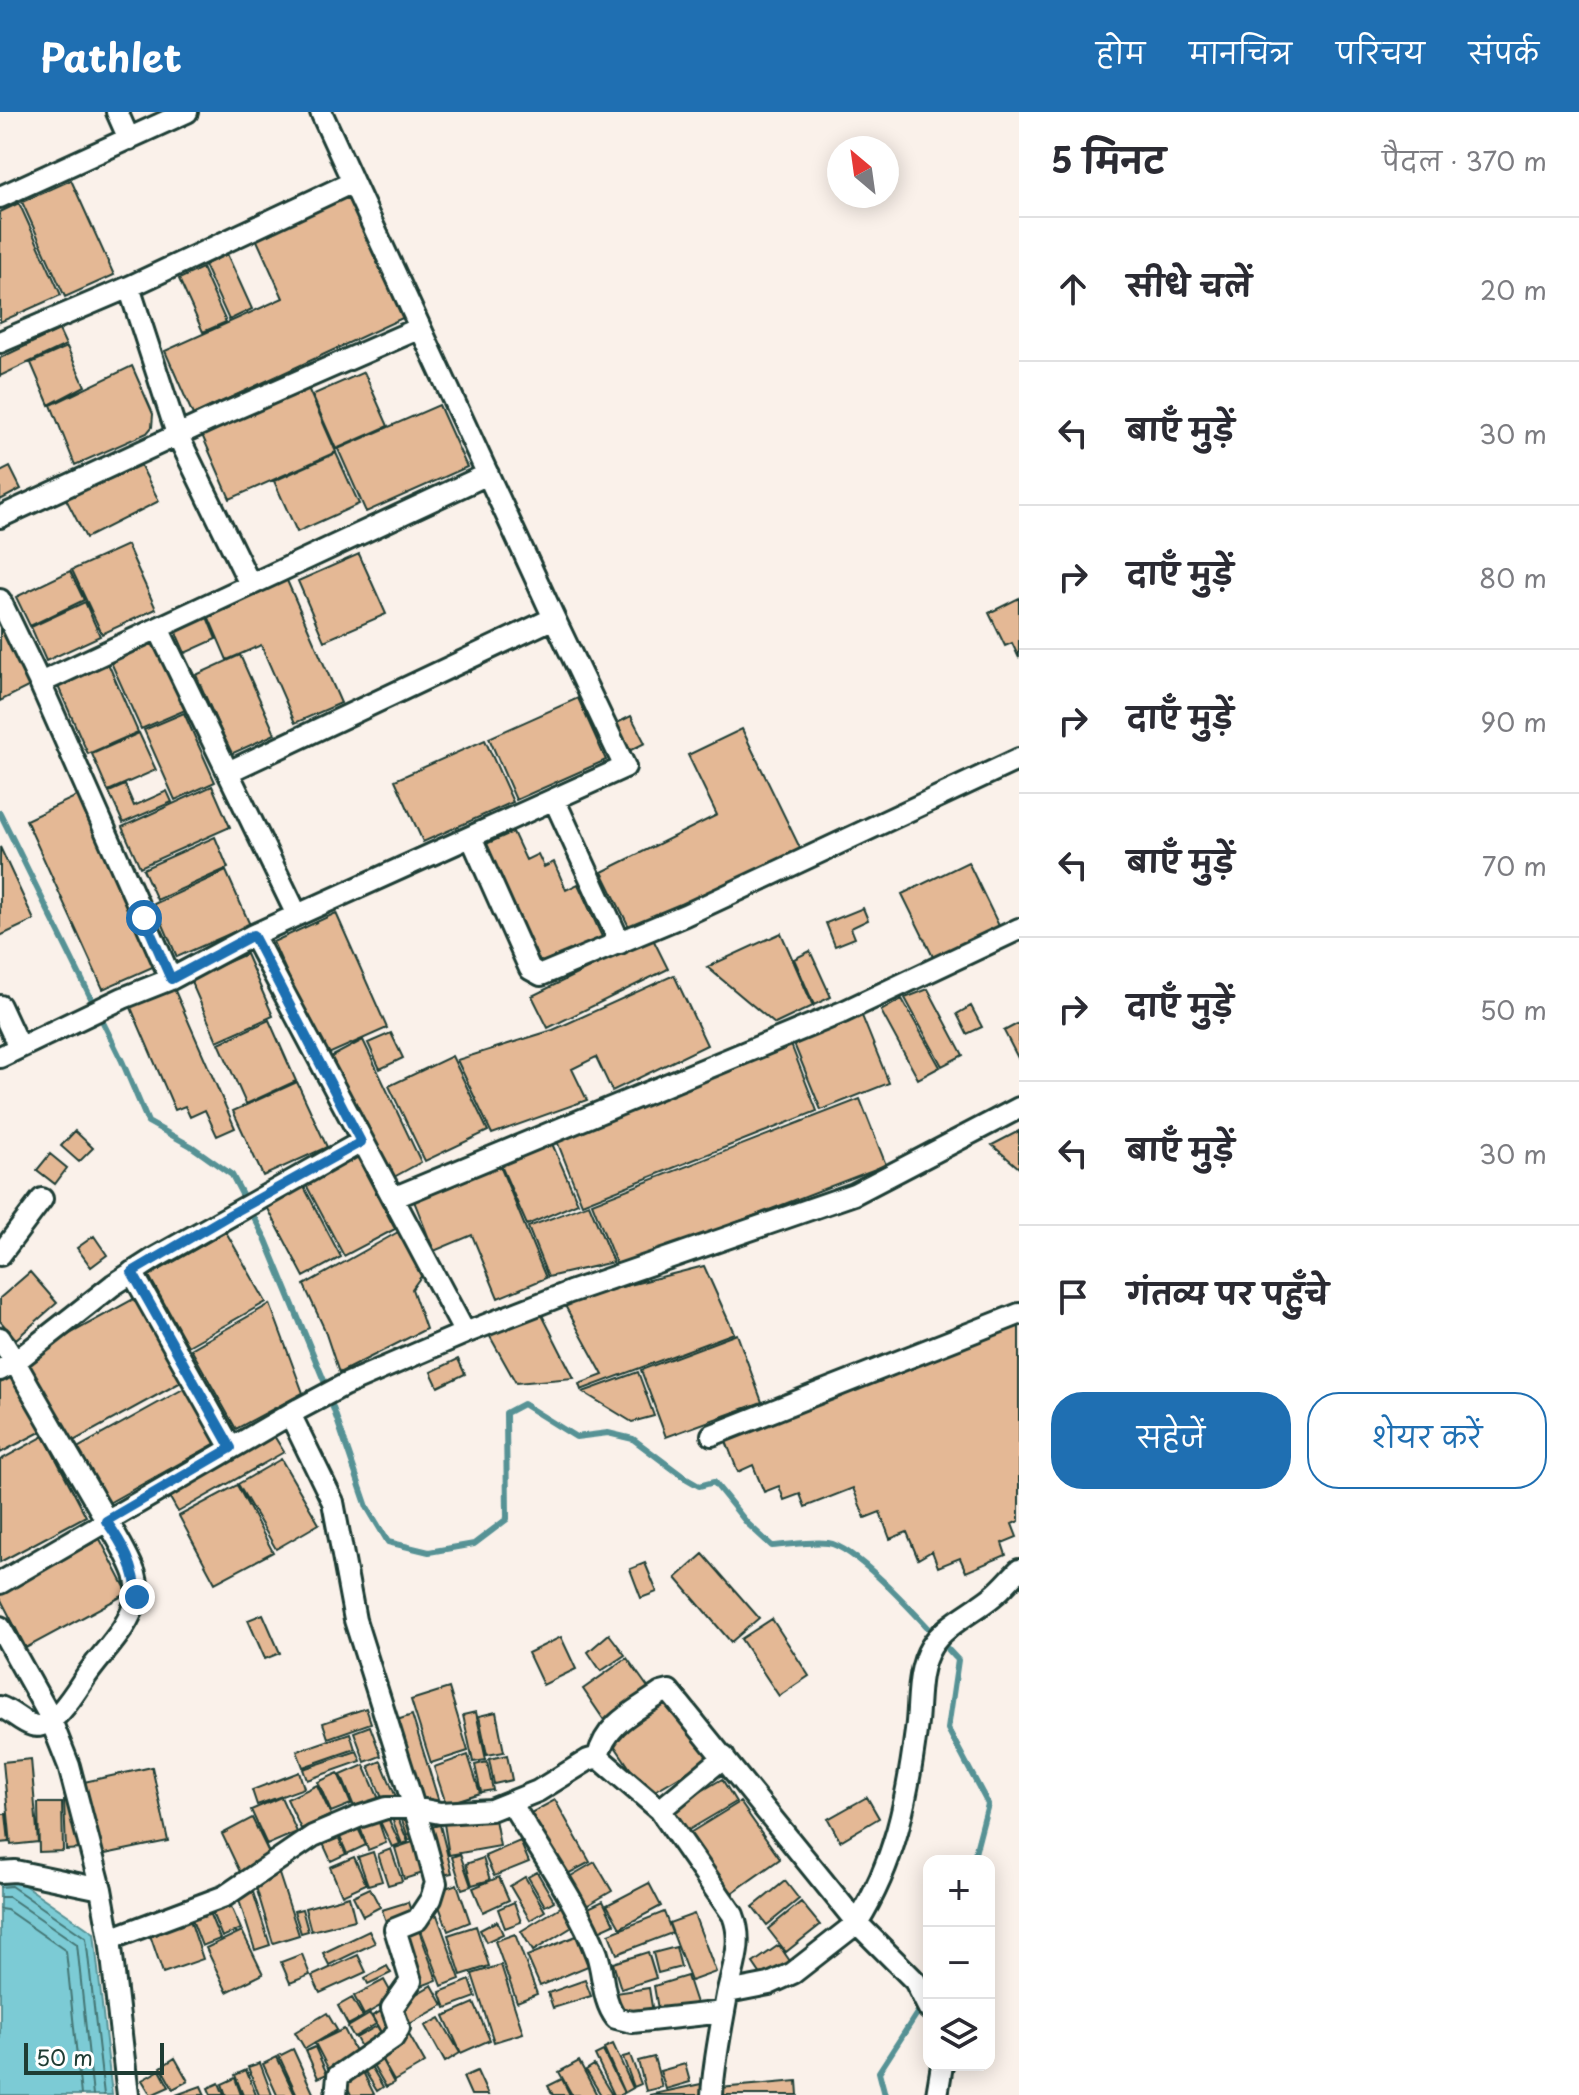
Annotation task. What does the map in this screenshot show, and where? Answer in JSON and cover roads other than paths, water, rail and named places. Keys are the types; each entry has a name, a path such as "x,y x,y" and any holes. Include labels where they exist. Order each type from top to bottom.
{"street":[{"path":"117,112 129,139"},
{"path":"0,197 187,112"},
{"path":"0,1057 123,998 171,979 253,935 625,767 321,112"},
{"path":"0,342 129,287 353,182"},
{"path":"129,287 177,434 250,584"},
{"path":"0,517 177,434 420,328"},
{"path":"40,683 488,474"},
{"path":"0,600 171,979"},
{"path":"228,772 554,618"},
{"path":"158,628 297,915"},
{"path":"471,837 530,969 535,974 547,974 685,915 1019,759"},
{"path":"554,799 620,943"},
{"path":"393,1198 843,1012 1019,929"},
{"path":"253,935 465,1333"},
{"path":"0,1006 19,1047"},
{"path":"0,1583 294,1411 344,1385 570,1292 854,1194 1019,1108"},
{"path":"7,1366 132,1272 361,1142"},
{"path":"0,1255 42,1199"},
{"path":"132,1272 231,1448"},
{"path":"712,1435 1019,1314"},
{"path":"0,1338 7,1366 106,1521 137,1579 137,1597 128,1619 115,1640 98,1657 71,1700 51,1720 40,1726 31,1725 0,1707"},
{"path":"294,1411 333,1502 355,1620 436,1883 431,1899 417,1920 395,1929 411,1981 392,2008 399,2028 393,2038 338,2076 336,2095"},
{"path":"512,1804 597,1954 609,2009 616,2018 632,2022 726,2002 793,1973 857,1923 874,1896 895,1846 910,1780 923,1667 932,1645 959,1620 993,1596 1019,1570"},
{"path":"0,1627 51,1720 69,1766 101,1889 110,1939 128,2095"},
{"path":"598,1757 608,1731 667,1690 857,1923 915,1981 924,1999"},
{"path":"110,1939 225,1896 313,1836 334,1827 386,1808 414,1808 440,1813 491,1810 512,1804 598,1757"},
{"path":"598,1757 660,1810 736,1923 738,1955 726,2002 712,2095"},
{"path":"660,1810 724,1757"},
{"path":"0,1872 15,1871 101,1889"},
{"path":"937,2095 941,2071"}],"water":[{"path":"11,1876 94,1933 112,2095 0,2095 0,1880"}],"waterway":[{"path":"0,813 122,1061 148,1122 191,1146 232,1175 266,1240 327,1388"},
{"path":"330,1399 367,1507 388,1542 429,1552 474,1544 507,1519 506,1413 523,1404 576,1437 608,1433 633,1439 699,1486 714,1482 747,1523 772,1546 828,1543 858,1559 958,1660 948,1729 988,1804 975,1855"},
{"path":"885,2095 879,2072 923,2004"}]}
